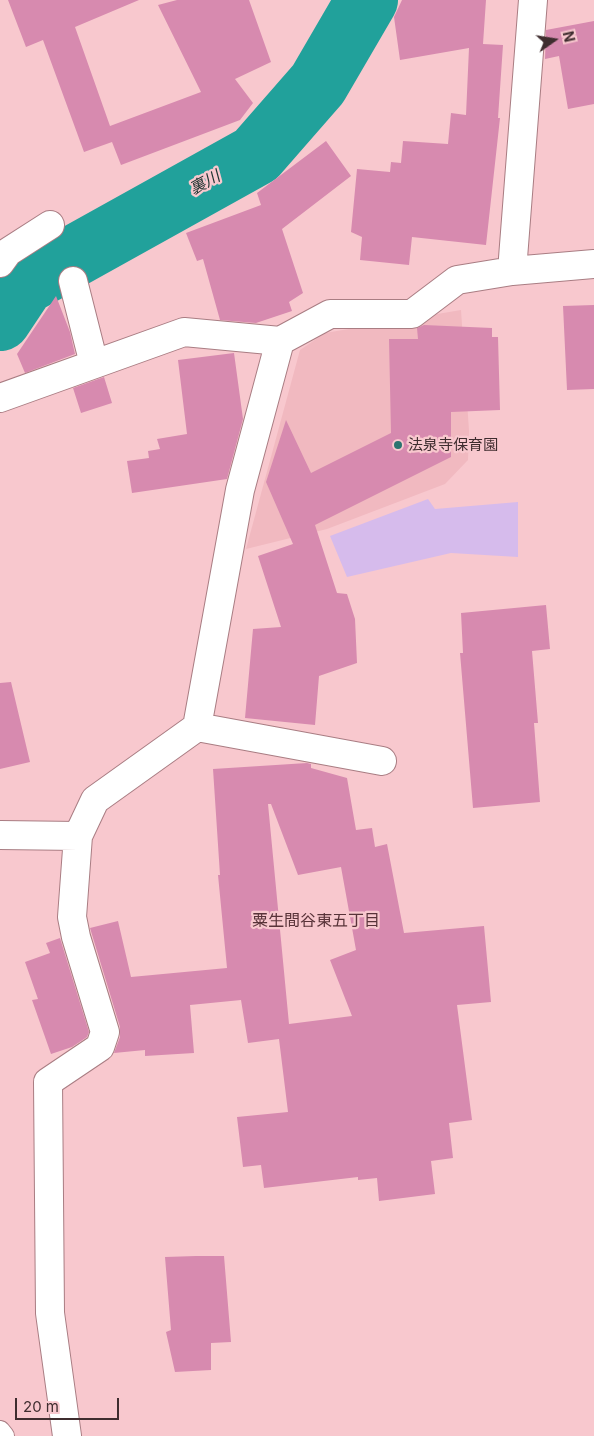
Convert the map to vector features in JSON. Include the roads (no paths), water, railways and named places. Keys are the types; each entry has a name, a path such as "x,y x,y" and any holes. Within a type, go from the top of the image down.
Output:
{"street":[{"path":"512,271 534,0"},
{"path":"0,262 8,252 50,225"},
{"path":"0,398 184,332 280,341 330,314 412,314 457,280 512,271 594,264"},
{"path":"73,281 94,364"},
{"path":"67,1436 50,1314 48,1082 100,1047 104,1032 76,937 72,916 78,836 95,800 197,727 240,490 280,341"},
{"path":"197,727 382,761"},
{"path":"0,835 78,836"}],"lane":[{"path":"0,1431 4,1436"}],"waterway":[{"name":"裏川","path":"0,320 24,284 256,155 318,84 367,0"}],"place":[{"name":"法泉寺保育園","path":"398,445"}],"district":[{"name":"粟生間谷東五丁目","path":"316,921"}]}
